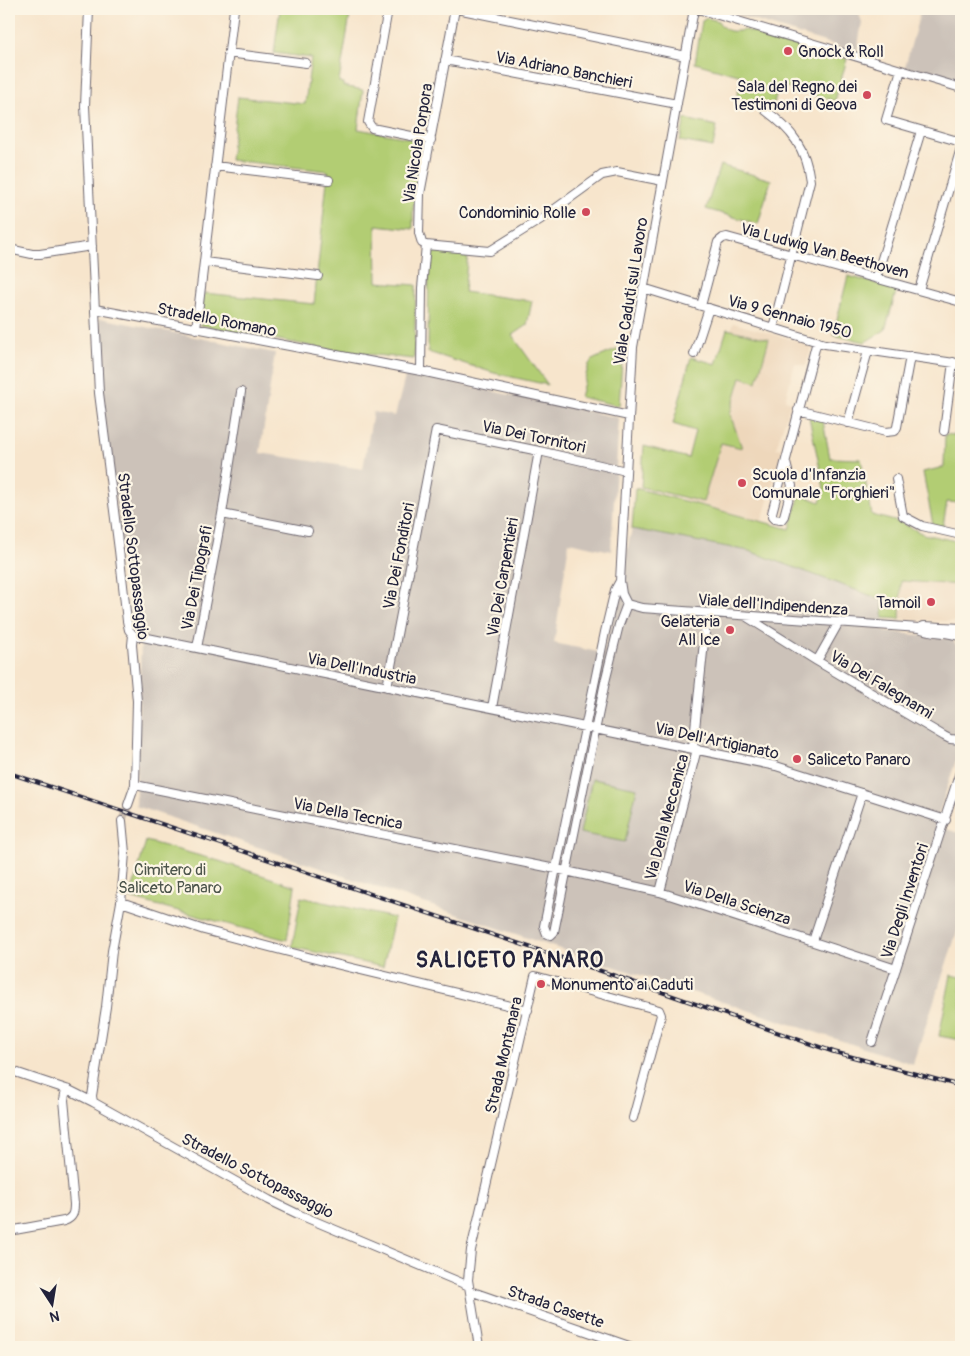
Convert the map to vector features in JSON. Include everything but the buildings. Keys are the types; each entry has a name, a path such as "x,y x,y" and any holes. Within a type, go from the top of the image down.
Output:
{"street":[{"path":"89,9 85,106 95,309"},
{"path":"196,329 234,9"},
{"path":"388,9 368,122 372,128 431,140"},
{"path":"456,9 686,56"},
{"name":"Via Nicola Porpora","path":"421,371 422,288 426,245 422,243 419,233 420,194 456,9"},
{"path":"696,9 961,88"},
{"name":"Viale Caduti sul Lavoro","path":"620,581 615,590 605,632 544,926 547,934 551,935 554,932 595,729 619,625 627,604 622,594 620,581 633,347 696,9"},
{"path":"228,53 306,63"},
{"name":"Via Adriano Banchieri","path":"445,60 677,104"},
{"path":"901,70 886,120 961,142"},
{"path":"765,110 788,129 797,141 804,154 810,181 773,328"},
{"path":"876,278 921,131"},
{"path":"919,290 961,148"},
{"path":"215,166 329,180"},
{"path":"426,245 490,251 541,219 602,175 617,172 663,180"},
{"name":"Via Ludwig Van Beethoven","path":"705,307 718,242 720,239 727,238 961,302"},
{"path":"9,249 40,254 92,246"},
{"path":"204,262 318,276"},
{"name":"Via 9 Gennaio 1950","path":"643,288 817,341 868,351 961,364"},
{"name":"Via 9 Gennaio 1950","path":"694,354 705,307"},
{"name":"Stradello Romano","path":"95,309 421,371 629,416"},
{"name":"Stradello Sottopassaggio","path":"95,309 99,393 127,621 129,630 133,635 132,645 137,701 135,784 128,805"},
{"path":"786,463 792,486 784,516 781,520 778,520 774,519 772,513 817,341"},
{"path":"848,423 868,351"},
{"path":"798,410 886,432 895,431 910,356"},
{"path":"944,431 952,362"},
{"name":"Via Dei Tipografi","path":"197,648 222,514 241,392"},
{"name":"Via Dei Tornitori","path":"436,430 626,471"},
{"name":"Via Dei Fonditori","path":"387,687 436,430"},
{"name":"Via Dei Carpentieri","path":"492,708 539,451"},
{"path":"896,479 904,516 922,526 961,536"},
{"name":"Via Dei Tipografi","path":"222,514 308,531"},
{"name":"Viale dell'Indipendenza","path":"627,604 642,608 919,628 961,637"},
{"name":"Via Della Meccanica","path":"660,892 695,748 707,613"},
{"name":"Via Dei Falegnami","path":"746,616 817,661 944,736 950,739 961,740"},
{"name":"Via Dei Falegnami","path":"817,661 839,622"},
{"name":"Viale dell'Indipendenza","path":"919,628 924,626 961,628"},
{"name":"Via Dell'Industria","path":"133,635 586,726"},
{"path":"586,726 595,729"},
{"name":"Via Dell'Artigianato","path":"595,729 776,766 946,820"},
{"name":"Via Degli Inventori","path":"872,1042 946,820 961,769"},
{"name":"Via Della Tecnica","path":"135,784 556,868"},
{"path":"813,941 862,793"},
{"path":"93,1102 92,1096 106,1007 110,959 121,902 126,853 122,821"},
{"path":"556,868 566,870"},
{"name":"Via Della Scienza","path":"566,870 660,892 896,969"},
{"path":"121,902 204,930 327,962 528,1010"},
{"name":"Strada Montanara","path":"479,1347 469,1288 468,1274 471,1250 535,976 659,1010 661,1015 633,1118"},
{"name":"Stradello Sottopassaggio","path":"9,1070 69,1090 269,1200 469,1288"},
{"path":"9,1231 70,1219 73,1216 74,1204 64,1097 69,1090"},
{"name":"Strada Casette","path":"469,1288 632,1347"}],"shaded area":[{"path":"718,9 857,9 862,22 857,52"},
{"path":"921,9 961,9 961,85 905,67"},
{"path":"100,318 275,353 260,453 363,469 373,412 395,416 406,373 619,418 611,551 569,542 554,643 603,653 632,529 749,551 884,600 883,631 952,639 961,651 961,701 957,757 935,825 961,834 961,920 913,1064 554,947 136,806 141,643 132,622 103,413"},
{"path":"733,323 812,345 806,366 795,363 785,400 791,402 776,448 783,449 762,521 684,500"},
{"name":"Tamoil","path":"901,581 961,585 961,622 900,619"}],"green space":[{"path":"280,9 351,9 339,82 343,83 343,86 363,90 358,129 425,141 413,208 413,229 376,225 377,282 416,285 414,359 337,351 200,325 204,293 314,304 328,171 230,160 238,97 305,104 311,58 274,53"},
{"path":"707,18 718,21 724,28 730,31 746,30 847,59 835,101 779,85 772,110 736,99 742,76 695,63 702,21"},
{"path":"685,119 717,126 713,147 680,141"},
{"path":"720,165 771,180 758,224 706,209"},
{"path":"429,249 468,253 464,292 532,301 527,325 512,335 548,385 494,373 428,352"},
{"path":"848,276 897,289 885,330 865,342 833,335"},
{"path":"727,329 769,339 757,382 741,377 730,414 742,448 721,443 703,502 641,487 644,446 688,458 695,431 673,424 691,357 716,364"},
{"path":"623,347 619,406 580,397 589,364 594,359"},
{"path":"809,417 823,421 830,458 861,459 872,515 902,523 923,534 961,542 961,585 901,581 900,619 883,618 883,600 749,551 632,529 635,488 790,529 800,494 820,502 824,488"},
{"path":"945,434 961,436 961,503 947,502 943,526 933,525 923,472 944,467"},
{"path":"592,779 637,788 625,842 580,833"},
{"name":"Cimitero di Saliceto Panaro","path":"146,841 219,861 295,886 287,940 130,898"},
{"path":"301,897 394,918 383,967 292,947"},
{"path":"951,975 961,977 961,1040 939,1036"}],"tunnel":[{"path":"122,821 128,805"}],"railway":[{"path":"9,773 604,972 834,1052 961,1086"}],"place":[{"name":"Gnock & Roll","path":"788,51"},
{"name":"Sala del Regno dei Testimoni di Geova","path":"867,95"},
{"name":"Condominio Rolle","path":"586,212"},
{"name":"Scuola d'Infanzia Comunale \"Forghieri\"","path":"742,483"},
{"name":"Tamoil","path":"931,602"},
{"name":"Gelateria All Ice","path":"730,630"},
{"name":"Saliceto Panaro","path":"797,759"},
{"name":"Monumento ai Caduti","path":"541,984"}],"district":[{"name":"SALICETO PANARO","path":"510,960"}]}
